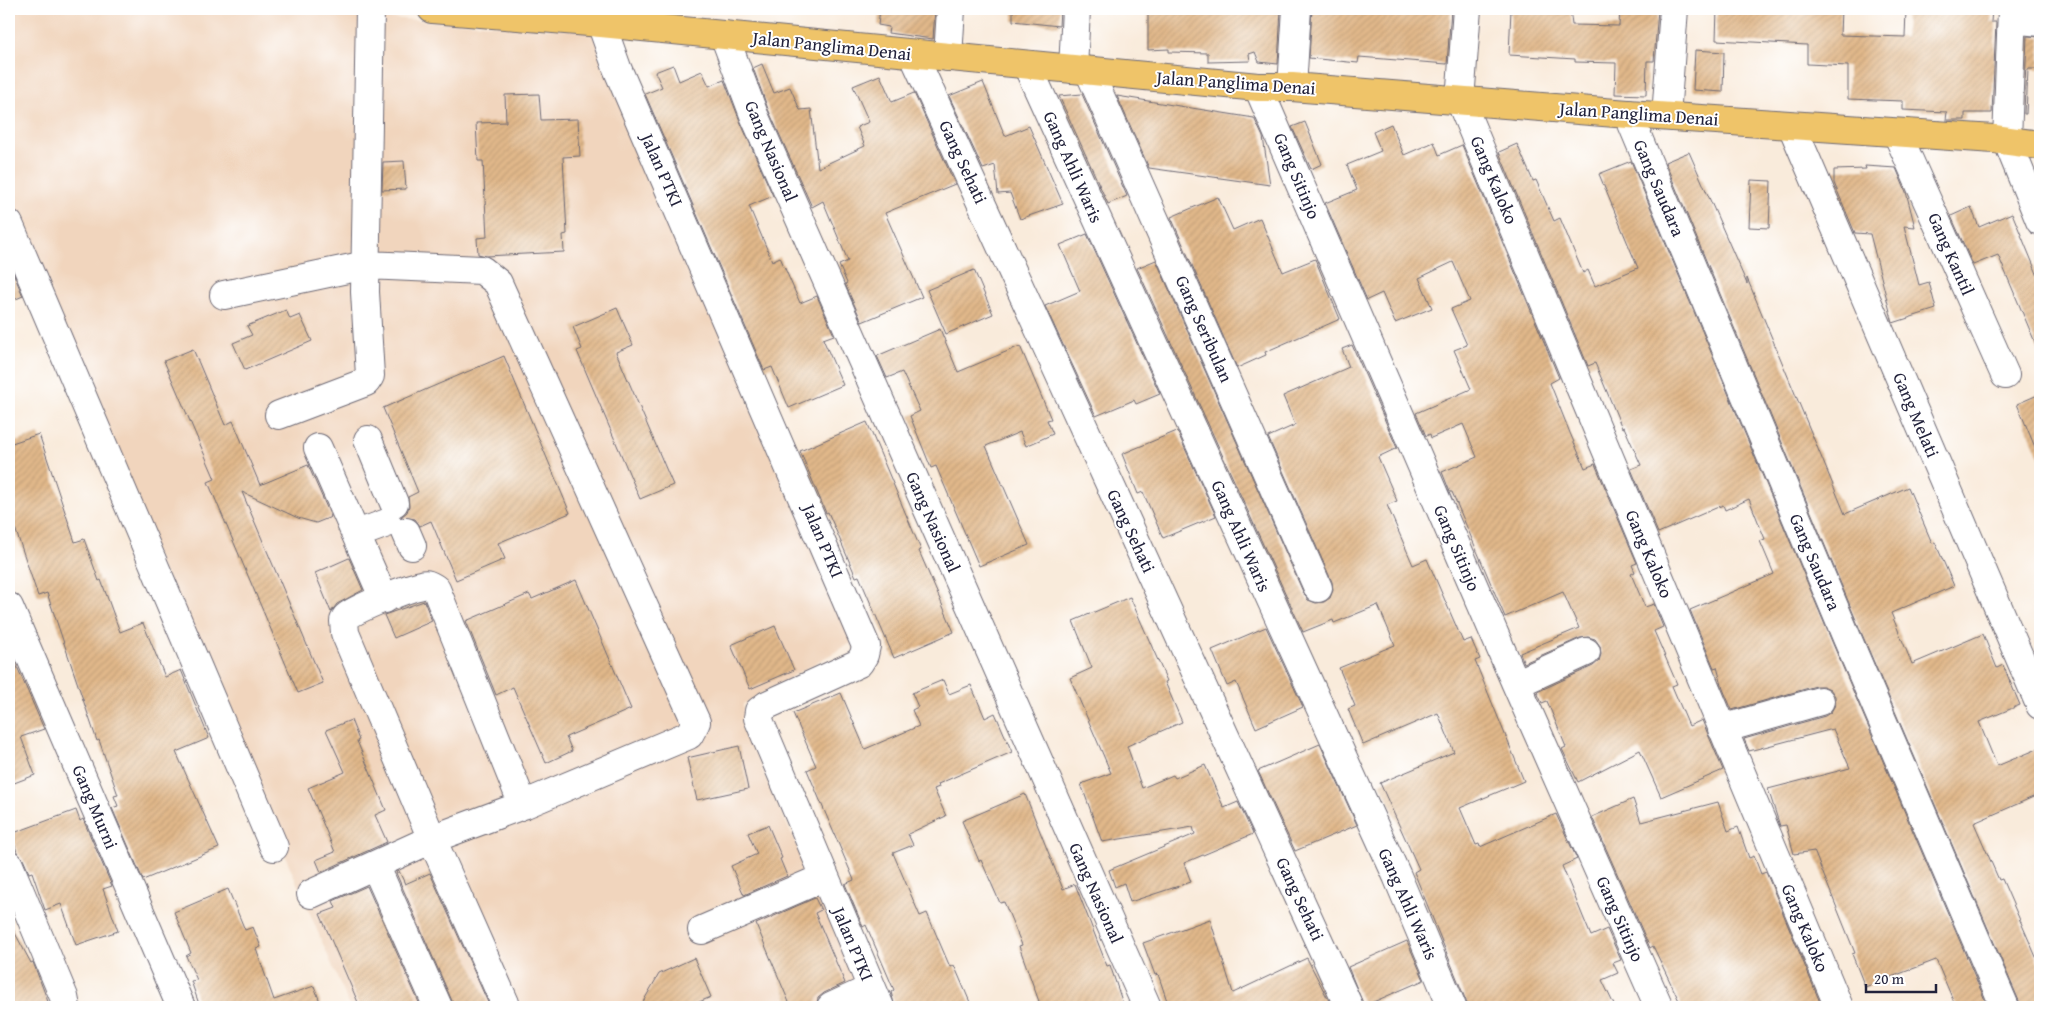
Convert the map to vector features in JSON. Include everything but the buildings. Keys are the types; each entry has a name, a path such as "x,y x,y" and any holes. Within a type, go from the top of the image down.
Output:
{"main road":[{"name":"Jalan Panglima Denai","path":"432,9 495,12 1258,87 1292,87 2040,144"}],"street":[{"path":"279,415 366,382 370,376 365,292 370,9"},
{"path":"948,57 952,9"},
{"path":"1076,9 1081,70"},
{"path":"1292,87 1298,9"},
{"path":"1460,100 1467,9"},
{"path":"1666,116 1674,9"},
{"path":"2040,22 2012,14 2007,140 2040,221"},
{"name":"Jalan PTKI","path":"601,23 617,68 866,646 864,655 859,663 767,705 759,711 758,718 876,998"},
{"name":"Gang Nasional","path":"724,35 754,115 1147,1007"},
{"name":"Gang Sehati","path":"913,54 1349,1007"},
{"name":"Gang Ahli Waris","path":"1027,65 1397,876 1452,1007"},
{"name":"Gang Seribulan","path":"1081,70 1318,588"},
{"name":"Gang Sitinjo","path":"1258,87 1516,684 1659,1007"},
{"name":"Gang Kaloko","path":"1460,100 1839,1007"},
{"name":"Gang Saudara","path":"1628,114 1847,638 2005,1007"},
{"name":"Gang Melati","path":"1792,126 2040,705"},
{"name":"Gang Kantil","path":"1897,133 2005,375"},
{"path":"9,224 274,846"},
{"path":"224,295 366,265 482,270 498,283 696,722 690,735 523,804 432,839 311,894"},
{"path":"357,534 400,526 368,440"},
{"path":"318,448 384,599"},
{"path":"505,1003 432,839 344,627 344,621 350,614 423,584 430,584 436,589 523,804"},
{"name":"Gang Murni","path":"9,607 181,1007"},
{"path":"1516,684 1586,652"},
{"path":"1722,729 1820,701"},
{"path":"10,865 64,997 66,1007"},
{"path":"375,865 438,1007"},
{"path":"702,930 825,877"},
{"path":"831,1007 876,998"}],"shaded area":[{"path":"9,9 246,9 593,31 858,639 743,704 743,726 831,923 865,1007 350,1007 9,211"}]}
